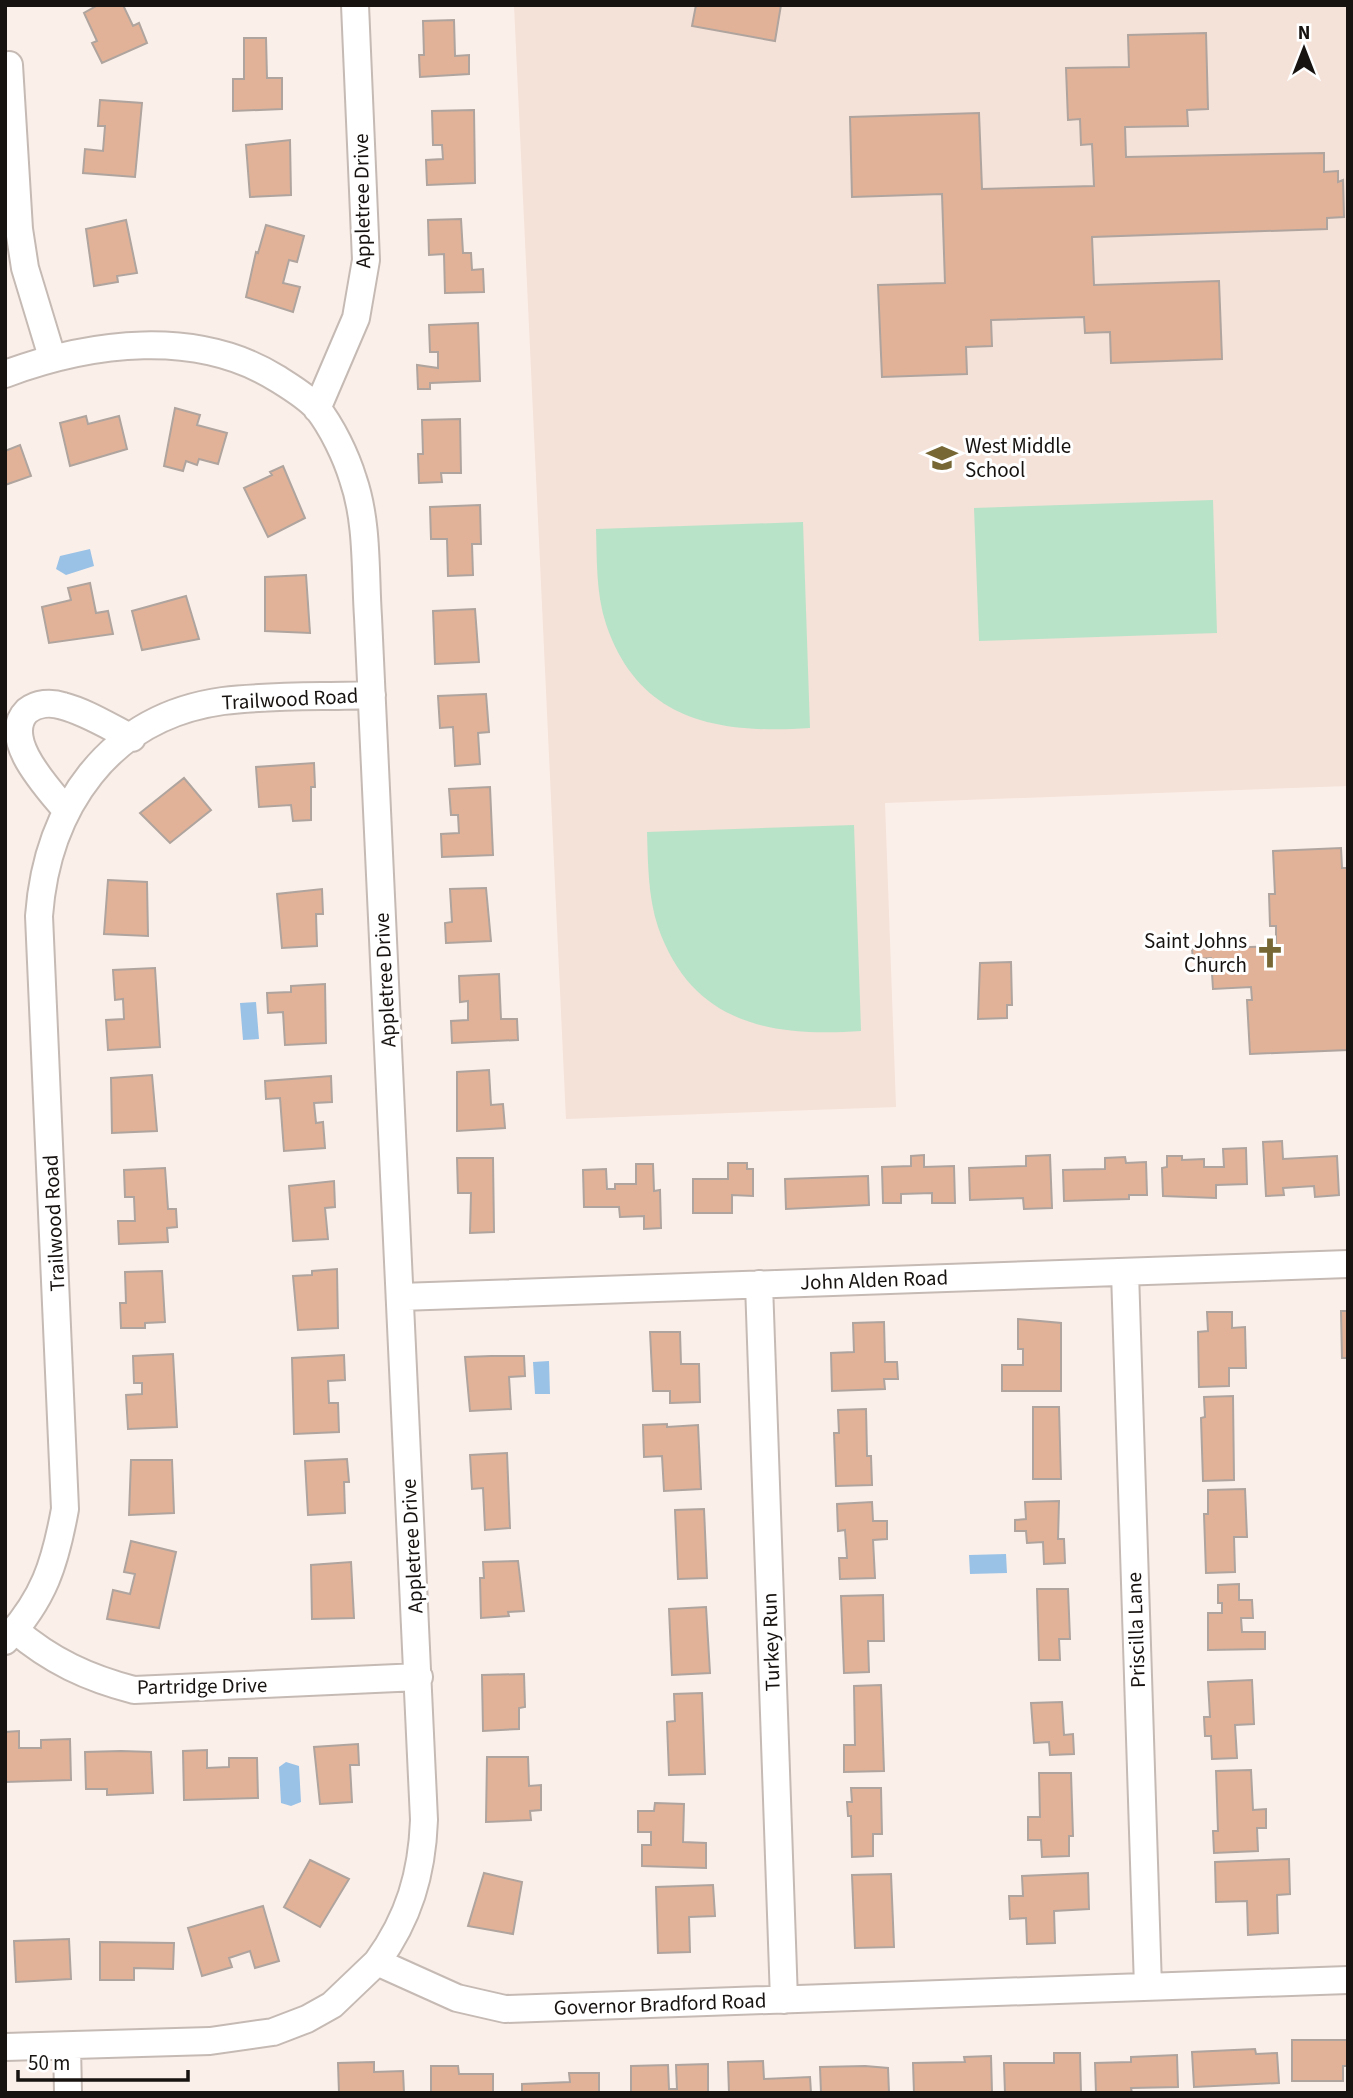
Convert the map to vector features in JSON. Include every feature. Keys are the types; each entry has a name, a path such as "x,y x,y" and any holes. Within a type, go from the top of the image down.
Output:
{"street":[{"name":"Appletree Drive","path":"355,5 366,260 356,318 317,409 344,454 359,501 372,695 424,1820 422,1856 406,1914 377,1962"},
{"path":"9,65 19,229 25,268 52,357"},
{"path":"5,374 52,357 121,346 158,345 209,351 241,360 296,390 317,409"},
{"name":"Trailwood Road","path":"10,1635 37,1601 51,1573 65,1509 39,916 47,859 65,809 94,770 132,738 183,712 222,701 372,695"},
{"path":"65,809 19,753 15,740 16,724 28,710 47,703 64,706 132,738"},
{"name":"John Alden Road","path":"400,1297 1348,1264"},
{"name":"Priscilla Lane","path":"1125,1272 1148,1987"},
{"name":"Turkey Run","path":"759,1284 784,2000"},
{"name":"Partridge Drive","path":"10,1635 98,1681 134,1690 419,1677"},
{"path":"5,2047 210,2041 274,2032 307,2020 332,2005 377,1962"},
{"name":"Governor Bradford Road","path":"377,1962 457,1998 505,2008 1348,1980"},
{"path":"67,2046 68,2093"}],"shaded area":[{"name":"West Middle School","path":"514,5 1348,5 1348,786 885,803 896,1107 566,1119"}],"green space":[{"path":"1213,500 1217,633 979,641 974,508"},
{"path":"803,522 810,728 744,728 714,724 686,715 661,702 639,682 621,657 606,624 600,601 596,529"},
{"path":"854,825 861,1031 796,1031 766,1026 738,1018 713,1004 691,985 673,960 658,927 650,892 647,832"}],"water":[{"path":"90,549 94,566 66,575 56,569 60,556"},
{"path":"256,1002 259,1039 243,1040 240,1003"},
{"path":"549,1361 550,1394 535,1394 533,1362"},
{"path":"1006,1554 1007,1573 970,1574 969,1555"},
{"path":"286,1762 299,1766 301,1802 291,1806 281,1803 279,1767"}],"building":[{"path":"98,5 123,5 133,26 139,23 147,43 102,63 92,43 97,41 84,13"},
{"path":"696,5 781,5 775,41 692,26"},
{"path":"454,20 455,56 469,55 469,74 420,77 419,55 424,55 423,21"},
{"path":"1206,33 1208,109 1187,110 1188,126 1125,127 1126,157 1324,153 1324,172 1338,171 1338,182 1343,180 1344,217 1327,218 1327,229 1092,237 1094,285 1219,281 1222,359 1111,363 1110,332 1085,333 1084,317 991,320 992,346 966,347 967,374 882,377 878,285 945,283 942,194 852,197 850,117 979,113 982,189 1094,186 1092,144 1081,145 1080,119 1068,120 1066,68 1129,67 1128,35"},
{"path":"244,38 266,38 267,78 282,78 282,109 233,111 233,79 244,79"},
{"path":"100,100 142,103 135,177 83,173 85,149 103,151 105,126 98,126"},
{"path":"474,110 475,183 427,185 426,160 443,159 442,145 433,145 432,111"},
{"path":"290,140 291,195 250,197 246,145"},
{"path":"461,219 463,253 471,253 472,270 483,269 484,292 445,293 444,254 429,255 428,220"},
{"path":"126,220 137,273 117,276 118,282 94,286 86,229"},
{"path":"266,225 304,236 297,262 289,260 283,283 300,287 293,312 246,297 256,252 258,253"},
{"path":"478,323 480,381 430,383 430,389 418,389 417,365 438,368 438,352 430,352 429,325"},
{"path":"175,408 200,415 197,425 227,433 218,464 199,459 197,465 186,461 183,471 164,466"},
{"path":"86,416 88,424 119,416 127,449 70,466 60,423"},
{"path":"460,419 461,473 441,473 442,482 419,483 418,454 423,454 422,420"},
{"path":"20,445 31,476 5,485 5,451"},
{"path":"283,466 305,518 268,537 244,488 272,475 270,472"},
{"path":"480,505 481,544 472,544 473,575 448,576 447,539 431,539 430,507"},
{"path":"306,575 310,633 265,631 265,577"},
{"path":"90,583 96,613 108,611 113,634 49,643 42,607 71,600 68,588"},
{"path":"186,596 199,639 142,650 132,611"},
{"path":"475,609 479,662 435,664 433,611"},
{"path":"486,694 489,732 478,733 480,764 455,766 453,727 440,728 438,696"},
{"path":"314,763 315,787 311,787 311,820 293,821 291,805 259,807 256,767"},
{"path":"184,778 211,810 170,843 140,813"},
{"path":"490,787 493,855 442,857 441,834 459,833 458,815 451,815 449,789"},
{"name":"Saint Johns Church","path":"1341,848 1342,868 1347,868 1348,892 1348,1050 1250,1054 1247,1000 1252,1000 1251,987 1213,989 1211,958 1193,959 1192,949 1276,946 1276,926 1270,926 1269,894 1275,894 1273,851"},
{"path":"108,880 147,882 148,936 104,934"},
{"path":"486,888 491,941 446,943 445,923 452,922 450,889"},
{"path":"322,889 323,914 316,914 317,946 282,948 277,894"},
{"path":"1011,962 1012,1005 1007,1005 1007,1018 978,1019 980,963"},
{"path":"155,968 160,1047 108,1050 106,1020 124,1019 123,999 115,1000 113,970"},
{"path":"499,974 501,1019 517,1019 518,1040 452,1043 451,1021 468,1020 468,1001 460,1002 459,976"},
{"path":"325,984 326,1043 285,1045 283,1012 268,1013 267,993 291,992 291,986"},
{"path":"489,1070 491,1105 503,1104 505,1128 457,1131 457,1072"},
{"path":"152,1075 157,1131 112,1133 111,1078"},
{"path":"331,1076 332,1102 314,1103 316,1123 323,1122 325,1148 284,1151 280,1098 266,1099 265,1081"},
{"path":"1282,1141 1283,1159 1337,1156 1339,1195 1315,1197 1314,1186 1283,1188 1284,1195 1266,1196 1263,1142"},
{"path":"1246,1148 1247,1184 1216,1185 1216,1198 1163,1196 1162,1168 1167,1167 1167,1156 1182,1156 1182,1160 1204,1159 1204,1167 1224,1167 1223,1149"},
{"path":"924,1155 924,1167 954,1166 955,1203 932,1203 932,1193 901,1194 901,1203 883,1203 882,1167 911,1166 911,1156"},
{"path":"1050,1155 1052,1208 1024,1209 1023,1198 970,1200 969,1168 1026,1166 1026,1156"},
{"path":"1125,1157 1126,1163 1146,1162 1147,1195 1129,1195 1129,1199 1064,1201 1063,1170 1105,1169 1105,1158"},
{"path":"457,1158 493,1158 494,1232 470,1233 471,1193 458,1193"},
{"path":"728,1163 747,1163 747,1169 753,1169 753,1196 732,1195 732,1213 693,1213 693,1179 728,1179"},
{"path":"636,1164 653,1164 654,1191 660,1190 661,1228 644,1229 644,1216 620,1217 619,1207 584,1207 583,1170 606,1169 607,1189 615,1189 615,1184 636,1184"},
{"path":"165,1168 168,1209 176,1209 177,1227 167,1228 168,1242 119,1244 118,1221 135,1221 134,1197 125,1197 124,1170"},
{"path":"868,1176 869,1205 786,1209 785,1179"},
{"path":"334,1181 335,1207 325,1208 328,1239 293,1241 289,1186"},
{"path":"337,1269 338,1328 298,1330 293,1276"},
{"path":"162,1271 165,1322 145,1323 145,1328 121,1328 120,1303 126,1303 125,1272"},
{"path":"1341,1311 1348,1311 1348,1358 1342,1358"},
{"path":"1207,1312 1232,1312 1232,1328 1245,1327 1246,1368 1229,1368 1229,1386 1199,1387 1198,1332 1208,1331"},
{"path":"1018,1319 1061,1323 1061,1391 1002,1391 1002,1365 1023,1365 1023,1349 1018,1349"},
{"path":"884,1322 885,1362 897,1362 898,1379 884,1379 885,1389 832,1391 831,1353 854,1352 853,1323"},
{"path":"650,1332 680,1332 681,1364 699,1364 700,1402 670,1403 670,1391 653,1391"},
{"path":"173,1354 177,1427 128,1429 126,1395 142,1394 142,1383 134,1383 133,1356"},
{"path":"344,1355 345,1380 328,1381 329,1403 338,1403 339,1432 294,1434 292,1358"},
{"path":"524,1356 525,1376 509,1377 511,1409 470,1411 465,1357"},
{"path":"1233,1396 1234,1480 1203,1481 1201,1418 1205,1417 1204,1397"},
{"path":"1033,1407 1059,1407 1061,1479 1033,1479"},
{"path":"866,1409 867,1456 871,1456 872,1485 836,1486 834,1433 839,1433 838,1410"},
{"path":"667,1424 667,1427 698,1425 701,1489 664,1491 662,1456 644,1457 643,1425"},
{"path":"507,1453 510,1528 485,1530 483,1488 472,1489 470,1455"},
{"path":"347,1459 349,1482 344,1482 345,1513 308,1515 305,1461"},
{"path":"131,1460 172,1460 174,1513 129,1515"},
{"path":"1245,1489 1247,1537 1234,1537 1235,1572 1206,1573 1204,1514 1208,1514 1208,1490"},
{"path":"1059,1501 1058,1539 1064,1539 1065,1563 1044,1564 1043,1542 1027,1543 1026,1531 1015,1531 1015,1520 1026,1519 1025,1502"},
{"path":"872,1502 873,1521 887,1521 887,1539 873,1540 875,1578 840,1579 839,1558 847,1558 845,1530 838,1531 837,1504"},
{"path":"704,1509 707,1578 678,1579 675,1510"},
{"path":"131,1541 176,1552 159,1628 107,1619 113,1590 130,1594 135,1574 124,1572"},
{"path":"518,1561 524,1611 508,1612 509,1616 481,1618 480,1578 484,1578 483,1562"},
{"path":"351,1562 354,1618 312,1619 311,1565"},
{"path":"1239,1584 1239,1600 1252,1600 1253,1618 1241,1618 1242,1632 1265,1632 1265,1649 1208,1650 1208,1613 1222,1613 1222,1603 1218,1603 1218,1585"},
{"path":"1037,1589 1068,1589 1070,1639 1059,1639 1060,1660 1039,1660"},
{"path":"883,1595 884,1641 868,1641 869,1672 844,1673 841,1596"},
{"path":"706,1607 710,1673 672,1675 669,1609"},
{"path":"524,1674 525,1707 519,1708 519,1729 483,1731 482,1675"},
{"path":"1252,1680 1254,1724 1235,1725 1237,1758 1212,1759 1211,1736 1205,1736 1204,1717 1210,1717 1208,1682"},
{"path":"881,1685 884,1771 844,1772 844,1745 855,1745 854,1686"},
{"path":"702,1693 705,1774 669,1775 667,1722 675,1721 674,1694"},
{"path":"1062,1702 1064,1735 1073,1734 1074,1754 1050,1755 1049,1742 1034,1743 1031,1703"},
{"path":"19,1731 19,1748 41,1748 41,1740 70,1739 71,1780 5,1782 5,1732"},
{"path":"358,1744 359,1765 350,1765 352,1802 320,1804 314,1747"},
{"path":"207,1750 207,1768 229,1767 229,1758 257,1758 258,1798 184,1800 183,1751"},
{"path":"85,1752 151,1752 153,1793 107,1795 107,1789 86,1789"},
{"path":"487,1757 528,1757 529,1786 541,1785 541,1810 530,1811 531,1820 486,1822"},
{"path":"1251,1770 1253,1810 1266,1809 1266,1828 1257,1828 1258,1851 1214,1853 1213,1831 1218,1831 1216,1771"},
{"path":"1039,1773 1071,1773 1073,1836 1069,1836 1069,1856 1042,1857 1041,1840 1028,1840 1028,1817 1040,1817"},
{"path":"851,1788 881,1788 882,1834 873,1834 873,1856 852,1857 851,1816 848,1816 847,1802 852,1802"},
{"path":"655,1803 684,1804 683,1842 706,1843 706,1868 642,1866 642,1845 651,1845 651,1832 638,1832 638,1811 654,1811"},
{"path":"1289,1859 1290,1894 1277,1895 1278,1933 1248,1935 1247,1901 1216,1902 1215,1862"},
{"path":"310,1860 349,1879 320,1927 284,1907"},
{"path":"484,1873 522,1882 513,1934 468,1926"},
{"path":"1088,1873 1089,1909 1054,1911 1055,1943 1027,1944 1026,1918 1010,1919 1009,1896 1023,1896 1022,1876"},
{"path":"891,1874 894,1947 855,1948 852,1875"},
{"path":"713,1885 715,1916 689,1917 690,1952 658,1953 656,1887"},
{"path":"263,1906 279,1961 255,1968 250,1951 229,1958 232,1967 202,1976 188,1928"},
{"path":"69,1939 71,1979 16,1982 14,1941"},
{"path":"100,1942 174,1943 173,1969 134,1968 134,1980 100,1980"},
{"path":"1292,2040 1348,2040 1348,2066 1343,2066 1343,2081 1292,2081"},
{"path":"1255,2049 1256,2054 1277,2053 1279,2083 1194,2087 1192,2052"},
{"path":"1054,2053 1080,2053 1081,2093 1005,2093 1004,2063 1054,2063"},
{"path":"1177,2055 1178,2087 1131,2088 1132,2093 1096,2093 1095,2063 1131,2062 1131,2057"},
{"path":"991,2056 992,2093 914,2093 913,2063 965,2062 964,2057"},
{"path":"763,2061 764,2079 810,2077 811,2093 729,2093 728,2062"},
{"path":"374,2062 374,2072 403,2071 404,2093 339,2093 338,2063"},
{"path":"708,2064 708,2093 631,2093 631,2066 668,2065 669,2089 677,2089 676,2065"},
{"path":"431,2066 458,2066 459,2074 493,2074 493,2093 431,2093"},
{"path":"820,2067 888,2068 889,2093 821,2093"},
{"path":"569,2073 599,2073 599,2093 522,2093 522,2084 570,2082"}],"place":[{"name":"West Middle School","path":"942,458"},
{"name":"Saint Johns Church","path":"1270,953"}]}
